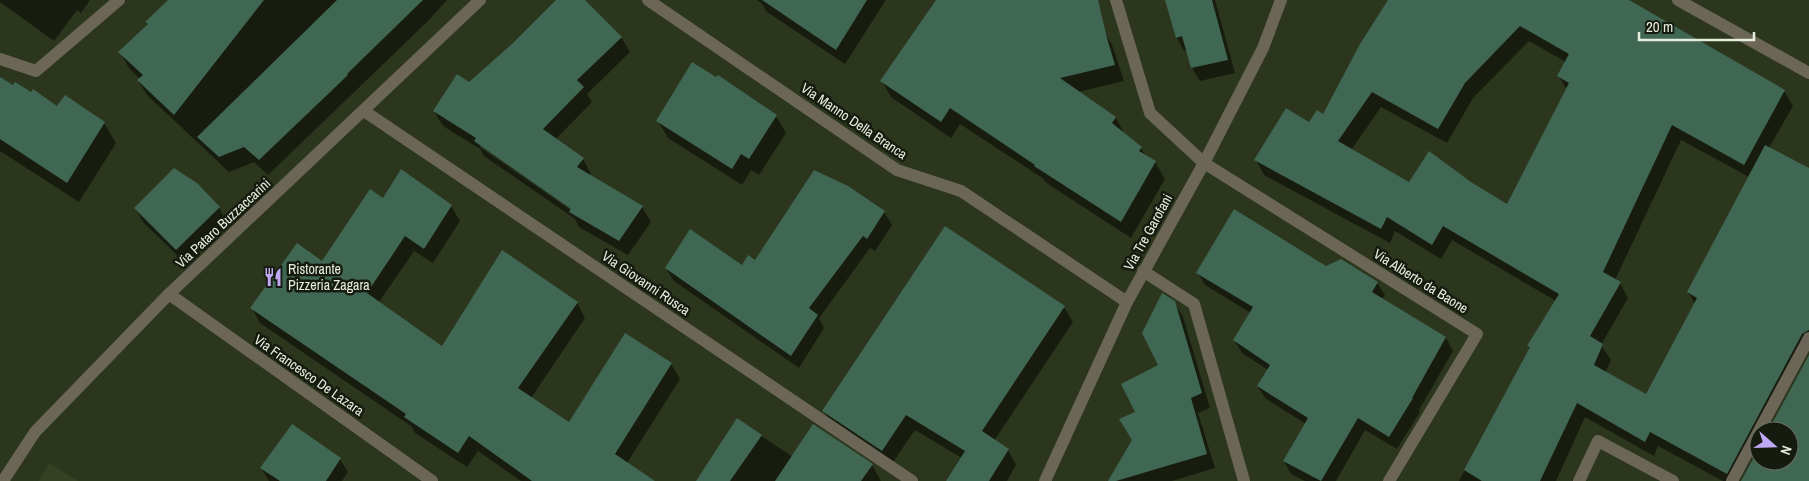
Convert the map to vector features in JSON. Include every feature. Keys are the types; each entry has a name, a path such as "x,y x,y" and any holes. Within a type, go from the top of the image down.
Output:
{"street":[{"path":"0,59 36,71 119,0"},
{"name":"Via Pataro Buzzaccarini","path":"3,481 35,432 169,294 480,0"},
{"name":"Via Manno Della Branca","path":"648,0 897,170 961,191 1127,302"},
{"path":"1116,0 1150,114 1204,163"},
{"name":"Via Tre Garofani","path":"1045,481 1127,302 1204,163 1263,48 1281,0"},
{"path":"1678,0 1809,73"},
{"name":"Via Giovanni Rusca","path":"364,111 912,481"},
{"name":"Via Alberto da Baone","path":"1204,163 1477,334 1389,481"},
{"path":"1143,271 1194,304 1244,481"},
{"name":"Via Francesco De Lazara","path":"169,294 432,481"},
{"path":"1732,481 1809,338"},
{"path":"1578,481 1598,441 1673,481"}],"shaded area":[{"path":"49,463 78,481 39,481"}],"building":[{"path":"168,0 264,0 174,115 137,80 143,75 118,52 148,24 145,22"},
{"path":"337,0 423,0 259,160 244,147 219,157 197,137"},
{"path":"556,0 585,0 622,37 577,80 584,87 543,129 584,158 577,167 643,206 619,241 569,212 571,209 474,141 476,138 433,111 457,74 469,82 513,43"},
{"path":"762,0 867,0 836,50"},
{"path":"936,0 1098,0 1115,65 1060,78 1116,117 1112,123 1142,147 1139,151 1156,161 1121,222 1034,166 950,108 941,122 880,81"},
{"path":"1165,0 1212,0 1228,60 1191,68 1182,36 1176,38"},
{"path":"1388,0 1629,0 1785,90 1744,165 1672,125 1603,272 1621,282 1590,336 1603,344 1594,365 1646,394 1697,298 1687,292 1765,145 1809,168 1809,330 1802,334 1755,421 1749,421 1749,433 1727,474 1650,432 1645,442 1577,403 1540,481 1482,481 1464,470 1530,347 1527,346 1559,294 1443,226 1432,245 1387,217 1381,229 1254,160 1286,108 1309,122 1317,110 1323,114 1360,44","holes":["1520,26 1569,54 1557,76 1569,83 1507,204 1471,182 1429,151 1409,182 1338,141 1372,92 1438,129 1465,83"]},
{"path":"692,62 716,77 718,75 777,115 749,159 741,154 732,169 656,121"},
{"path":"0,77 13,85 15,82 31,92 33,89 57,106 65,95 105,122 67,183 0,139"},
{"path":"174,168 197,183 220,207 176,250 134,208"},
{"path":"401,169 452,205 424,249 405,236 367,293 442,346 502,250 578,302 518,388 569,422 625,333 672,363 615,454 655,481 532,481 469,436 458,453 404,417 406,414 250,308 297,243 322,261 370,189 383,198"},
{"path":"814,170 848,186 885,211 867,239 863,236 809,308 818,315 791,356 665,268 690,229 742,265 748,255 755,260"},
{"path":"1234,209 1326,266 1341,259 1378,282 1372,292 1446,337 1413,398 1389,437 1358,418 1321,481 1283,461 1308,418 1257,386 1270,365 1233,340 1253,307 1196,273"},
{"path":"945,226 1065,306 982,431 1009,449 989,481 946,481 965,451 906,415 882,451 822,411"},
{"path":"1162,293 1175,301 1202,393 1191,398 1207,454 1116,481 1108,481 1132,440 1119,419 1135,412 1121,384 1158,365 1142,333"},
{"path":"1809,355 1809,481 1741,481 1749,466 1749,471 1799,471 1799,421 1773,421"},
{"path":"737,418 762,435 730,481 696,481"},
{"path":"292,424 341,458 326,481 280,481 260,468"},
{"path":"813,424 873,464 861,481 775,481"}],"place":[{"name":"Ristorante Pizzeria Zagara","path":"273,277"}]}
